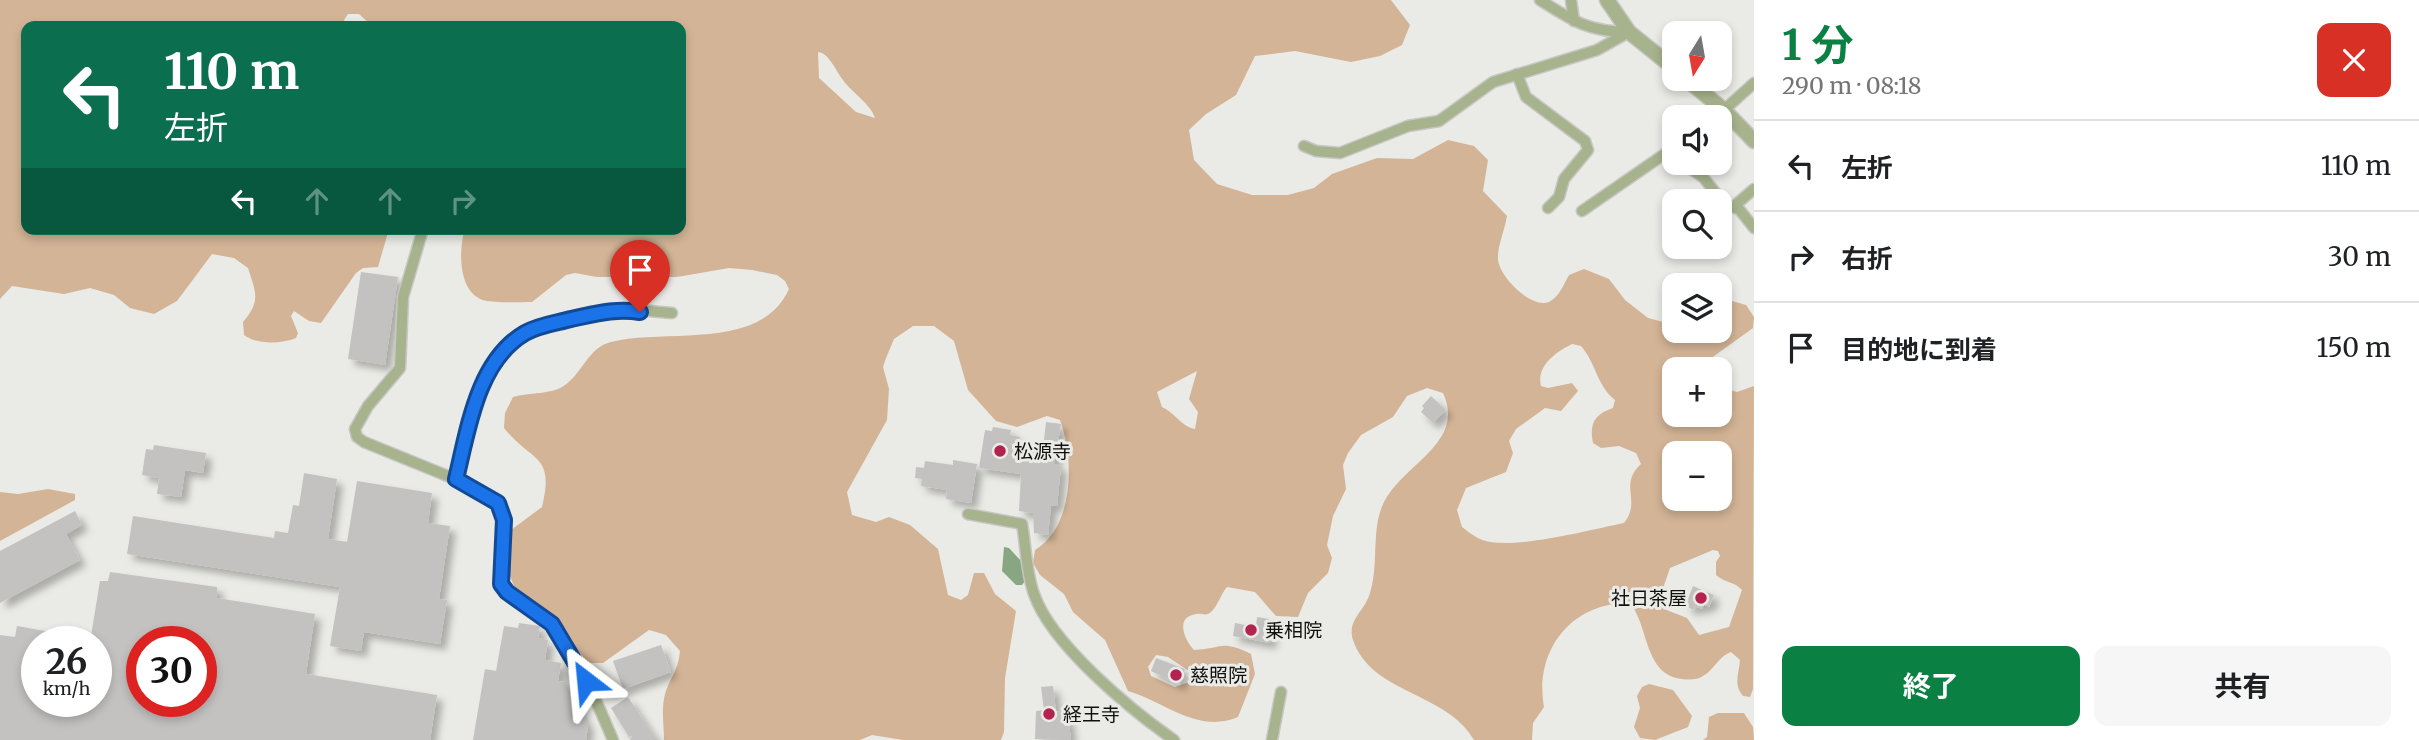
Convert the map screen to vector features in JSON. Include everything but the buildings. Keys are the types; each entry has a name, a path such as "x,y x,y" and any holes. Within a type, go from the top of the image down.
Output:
{"street":[{"path":"1540,0 1574,21 1597,31 1629,32"},
{"path":"1571,0 1574,21"},
{"path":"1607,0 1629,32 1662,59"},
{"path":"1304,146 1316,151 1340,153 1408,126 1439,121 1493,82 1597,50 1629,32"},
{"path":"1517,74 1526,97 1585,141 1588,150 1564,179 1559,197 1548,208"},
{"path":"1730,105 1754,83"},
{"path":"1701,91 1718,105"},
{"path":"1732,118 1754,141"},
{"path":"1582,211 1662,156"},
{"path":"1700,175 1726,205 1733,206 1754,228"},
{"path":"1733,206 1754,189"},
{"path":"421,235 403,298 400,368 368,406 355,429 358,437 364,442 456,479 492,499 501,509 504,520 501,584 507,592 544,617 559,633 591,691 613,740"},
{"path":"456,479 479,397 492,365 510,344 538,328 607,310 673,313"},
{"path":"968,514 1022,524 1033,593 1051,626 1139,716 1174,740"},
{"path":"1272,740 1281,692"}],"shaded area":[{"path":"0,0 1391,0 1410,25 1402,45 1380,56 1351,62 1295,51 1255,56 1236,95 1206,114 1189,130 1194,160 1217,184 1252,195 1288,195 1314,188 1332,174 1377,158 1413,159 1448,140 1474,146 1488,160 1483,191 1507,216 1499,249 1500,267 1510,283 1525,296 1542,303 1549,302 1558,294 1569,275 1584,269 1609,279 1625,300 1648,318 1662,322 1662,343 1732,343 1732,301 1746,305 1754,317 1753,328 1713,357 1662,357 1662,427 1732,427 1732,391 1737,392 1754,386 1753,689 1750,697 1743,696 1740,692 1737,679 1740,660 1731,652 1698,678 1670,676 1654,659 1630,603 1609,605 1590,611 1574,621 1561,634 1551,649 1545,667 1542,686 1544,707 1533,723 1532,740 1474,740 1462,724 1446,712 1376,672 1362,658 1353,640 1352,627 1369,596 1374,573 1377,524 1384,502 1393,488 1430,452 1446,426 1448,410 1443,393 1427,388 1407,396 1393,417 1361,435 1348,453 1343,465 1346,489 1333,516 1327,545 1332,558 1328,573 1308,593 1298,617 1276,616 1255,592 1227,587 1210,613 1196,614 1185,620 1183,630 1194,650 1227,646 1251,654 1255,674 1238,717 1209,722 1195,719 1128,691 1105,640 1073,612 1064,594 1040,575 1033,563 1035,550 1048,539 1058,525 1068,490 1068,453 1060,420 1047,416 1017,427 996,421 968,390 954,341 934,326 913,326 894,339 886,358 883,367 889,389 887,420 847,492 852,515 876,522 889,517 910,525 938,549 948,595 961,600 968,595 974,573 984,573 995,594 1016,611 1005,678 1004,732 1001,740 903,740 872,735 860,740 664,740 664,700 678,664 680,651 666,635 649,630 603,663 588,663 550,614 514,586 508,571 507,533 542,507 545,477 538,460 504,428 505,413 513,397 554,390 565,385 603,345 633,338 735,330 757,322 776,309 789,289 785,281 777,275 729,268 677,277 597,277 575,273 566,275 532,302 487,301 470,291 465,282 461,249 464,235 686,235 686,21 367,21 359,14 348,14 344,21 21,21 21,235 387,235 378,267 363,268 356,273 321,323 309,321 294,311 291,316 298,333 296,338 283,341 262,342 244,335 243,322 255,302 255,296 248,268 234,258 212,254 177,301 154,314 130,308 114,295 90,288 64,294 12,286 0,299","holes":["818,52 822,53 869,108 875,118 856,112 819,78","1572,344 1581,346 1604,388 1615,400 1613,408 1595,420 1593,443 1601,448 1619,446 1636,453 1641,464 1631,479 1629,515 1624,523 1522,542 1491,542 1472,535 1462,527 1457,510 1466,488 1506,472 1513,453 1509,441 1516,429 1545,408 1561,411 1578,391 1572,383 1548,388 1541,386 1540,379 1544,366 1560,351","1197,371 1189,399 1198,412 1195,429 1186,426 1162,407 1157,392","1713,550 1718,551 1720,556 1716,562 1716,575 1742,590 1729,627 1699,635 1687,618 1664,609 1661,594 1670,568","1156,655 1168,657 1189,671 1189,682 1175,687 1151,676 1148,667"]},
{"path":"48,489 75,494 75,500 0,541 0,492 18,494"},
{"path":"1004,547 1009,548 1022,562 1025,581 1022,585 1016,585 1002,571"},
{"path":"1649,684 1673,690 1692,716 1688,727 1655,740 1640,738 1634,727 1640,708 1637,696 1642,687"},
{"path":"1718,713 1744,713 1753,727 1754,740 1703,740 1707,737 1709,717"}],"place":[{"name":"松源寺","path":"1000,451"},
{"name":"社日茶屋","path":"1701,598"},
{"name":"乗相院","path":"1251,630"},
{"name":"慈照院","path":"1176,675"},
{"name":"経王寺","path":"1049,714"}],"route":[{"path":"586,681 552,624 507,592 501,584 499,578 504,520 498,503 456,479 469,426 498,354 526,333 538,328 607,310 640,312"}]}
